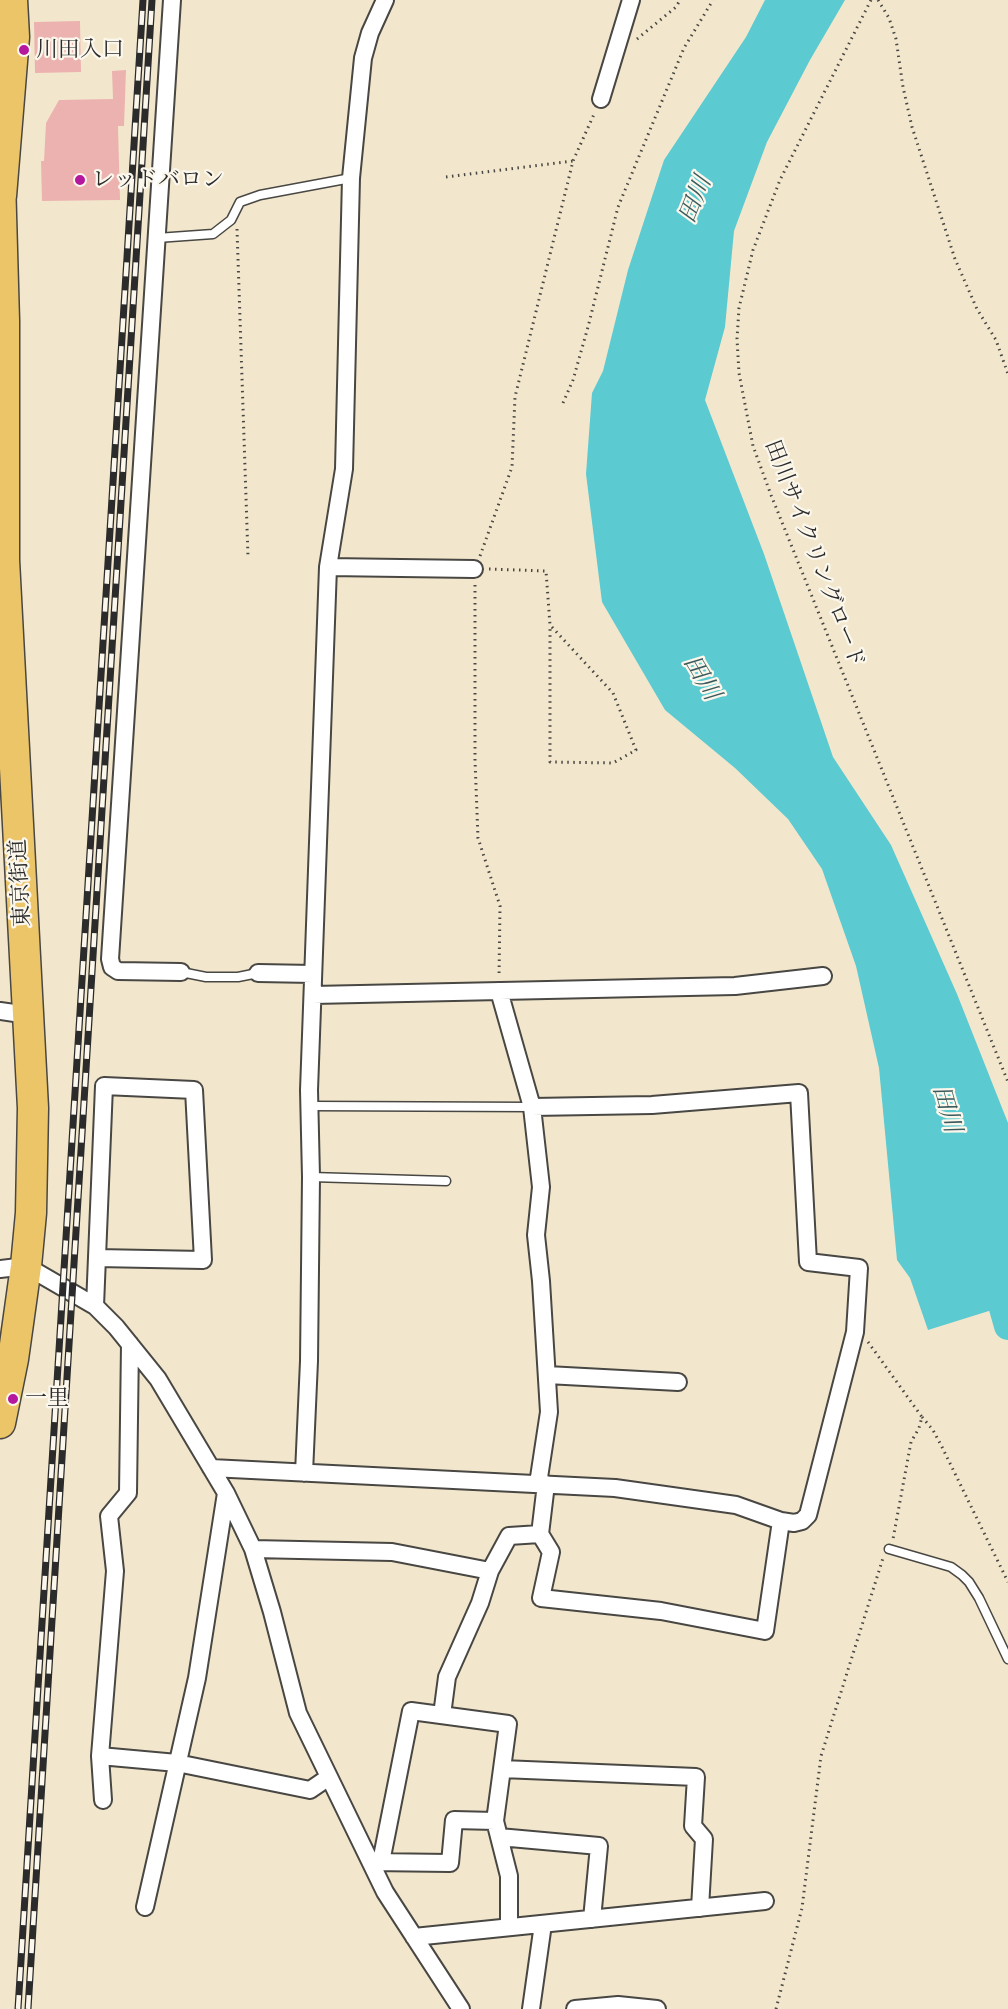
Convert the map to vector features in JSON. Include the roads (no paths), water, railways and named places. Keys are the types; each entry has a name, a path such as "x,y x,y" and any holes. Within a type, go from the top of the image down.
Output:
{"highway":[{"name":"東京街道","path":"0,1423 14,1359 13,1267 31,1213 33,1108 14,1013 4,560 1,188 14,37 12,0"}],"street":[{"path":"172,0 110,959 112,967 118,971 181,972"},
{"path":"304,1473 309,1361 311,1106 309,1090 328,567 344,469 351,178 363,58 370,33 385,0"},
{"path":"601,99 632,0"},
{"path":"328,567 474,569"},
{"path":"258,973 313,974"},
{"path":"313,995 735,986 823,975"},
{"path":"499,991 532,1107 541,1187 536,1235 549,1412 540,1534 551,1552 541,1598 662,1611 765,1631 781,1521"},
{"path":"95,1306 104,1086 194,1089 203,1260 97,1258"},
{"path":"210,1468 615,1488 736,1505 781,1521 794,1523 802,1521 808,1515 855,1332 859,1268 808,1262 798,1093 652,1105 532,1107"},
{"path":"13,1267 95,1306 116,1327 158,1379 226,1493 253,1549 275,1622 298,1713 329,1778 376,1862 385,1892 461,2009"},
{"path":"103,1800 100,1756 115,1571 110,1516 128,1493 130,1344"},
{"path":"547,1376 678,1382"},
{"path":"145,1907 196,1678 226,1493"},
{"path":"442,1715 447,1677 480,1603 490,1571 509,1536 540,1534"},
{"path":"253,1549 392,1552 490,1571"},
{"path":"376,1862 411,1711 508,1724 497,1829 509,1875 509,1927"},
{"path":"100,1756 177,1763 310,1790 329,1778"},
{"path":"502,1769 696,1777 693,1826 704,1839 700,1908"},
{"path":"376,1862 450,1863 454,1820 599,1846 592,1918"},
{"path":"414,1937 765,1901"},
{"path":"531,2009 543,1924"},
{"path":"575,2009 635,2007 657,2009"}],"lane":[{"path":"157,238 213,234 231,220 240,202 260,195 351,178"},
{"path":"181,972 206,977 238,977 258,973"},
{"path":"311,1106 532,1107"},
{"path":"311,1177 446,1181"},
{"path":"889,1549 951,1567 962,1575 979,1598 1008,1659"}],"water":[{"path":"765,0 845,0 767,142 734,231 725,327 705,400 764,554 833,757 891,845 957,994 1008,1123 1008,1305 928,1330 910,1278 897,1260 879,1068 856,966 822,869 788,819 735,768 665,710 602,602 586,474 592,393 603,371 628,270 664,160 746,37"}],"waterway":[{"name":"田川","path":"992,1269 1008,1326"}],"railway":[{"path":"18,2009 143,0"},
{"path":"28,2009 152,0"}],"place":[{"name":"川田入口","path":"24,50"},
{"name":"レッドバロン","path":"80,180"},
{"name":"一里","path":"13,1399"}]}
